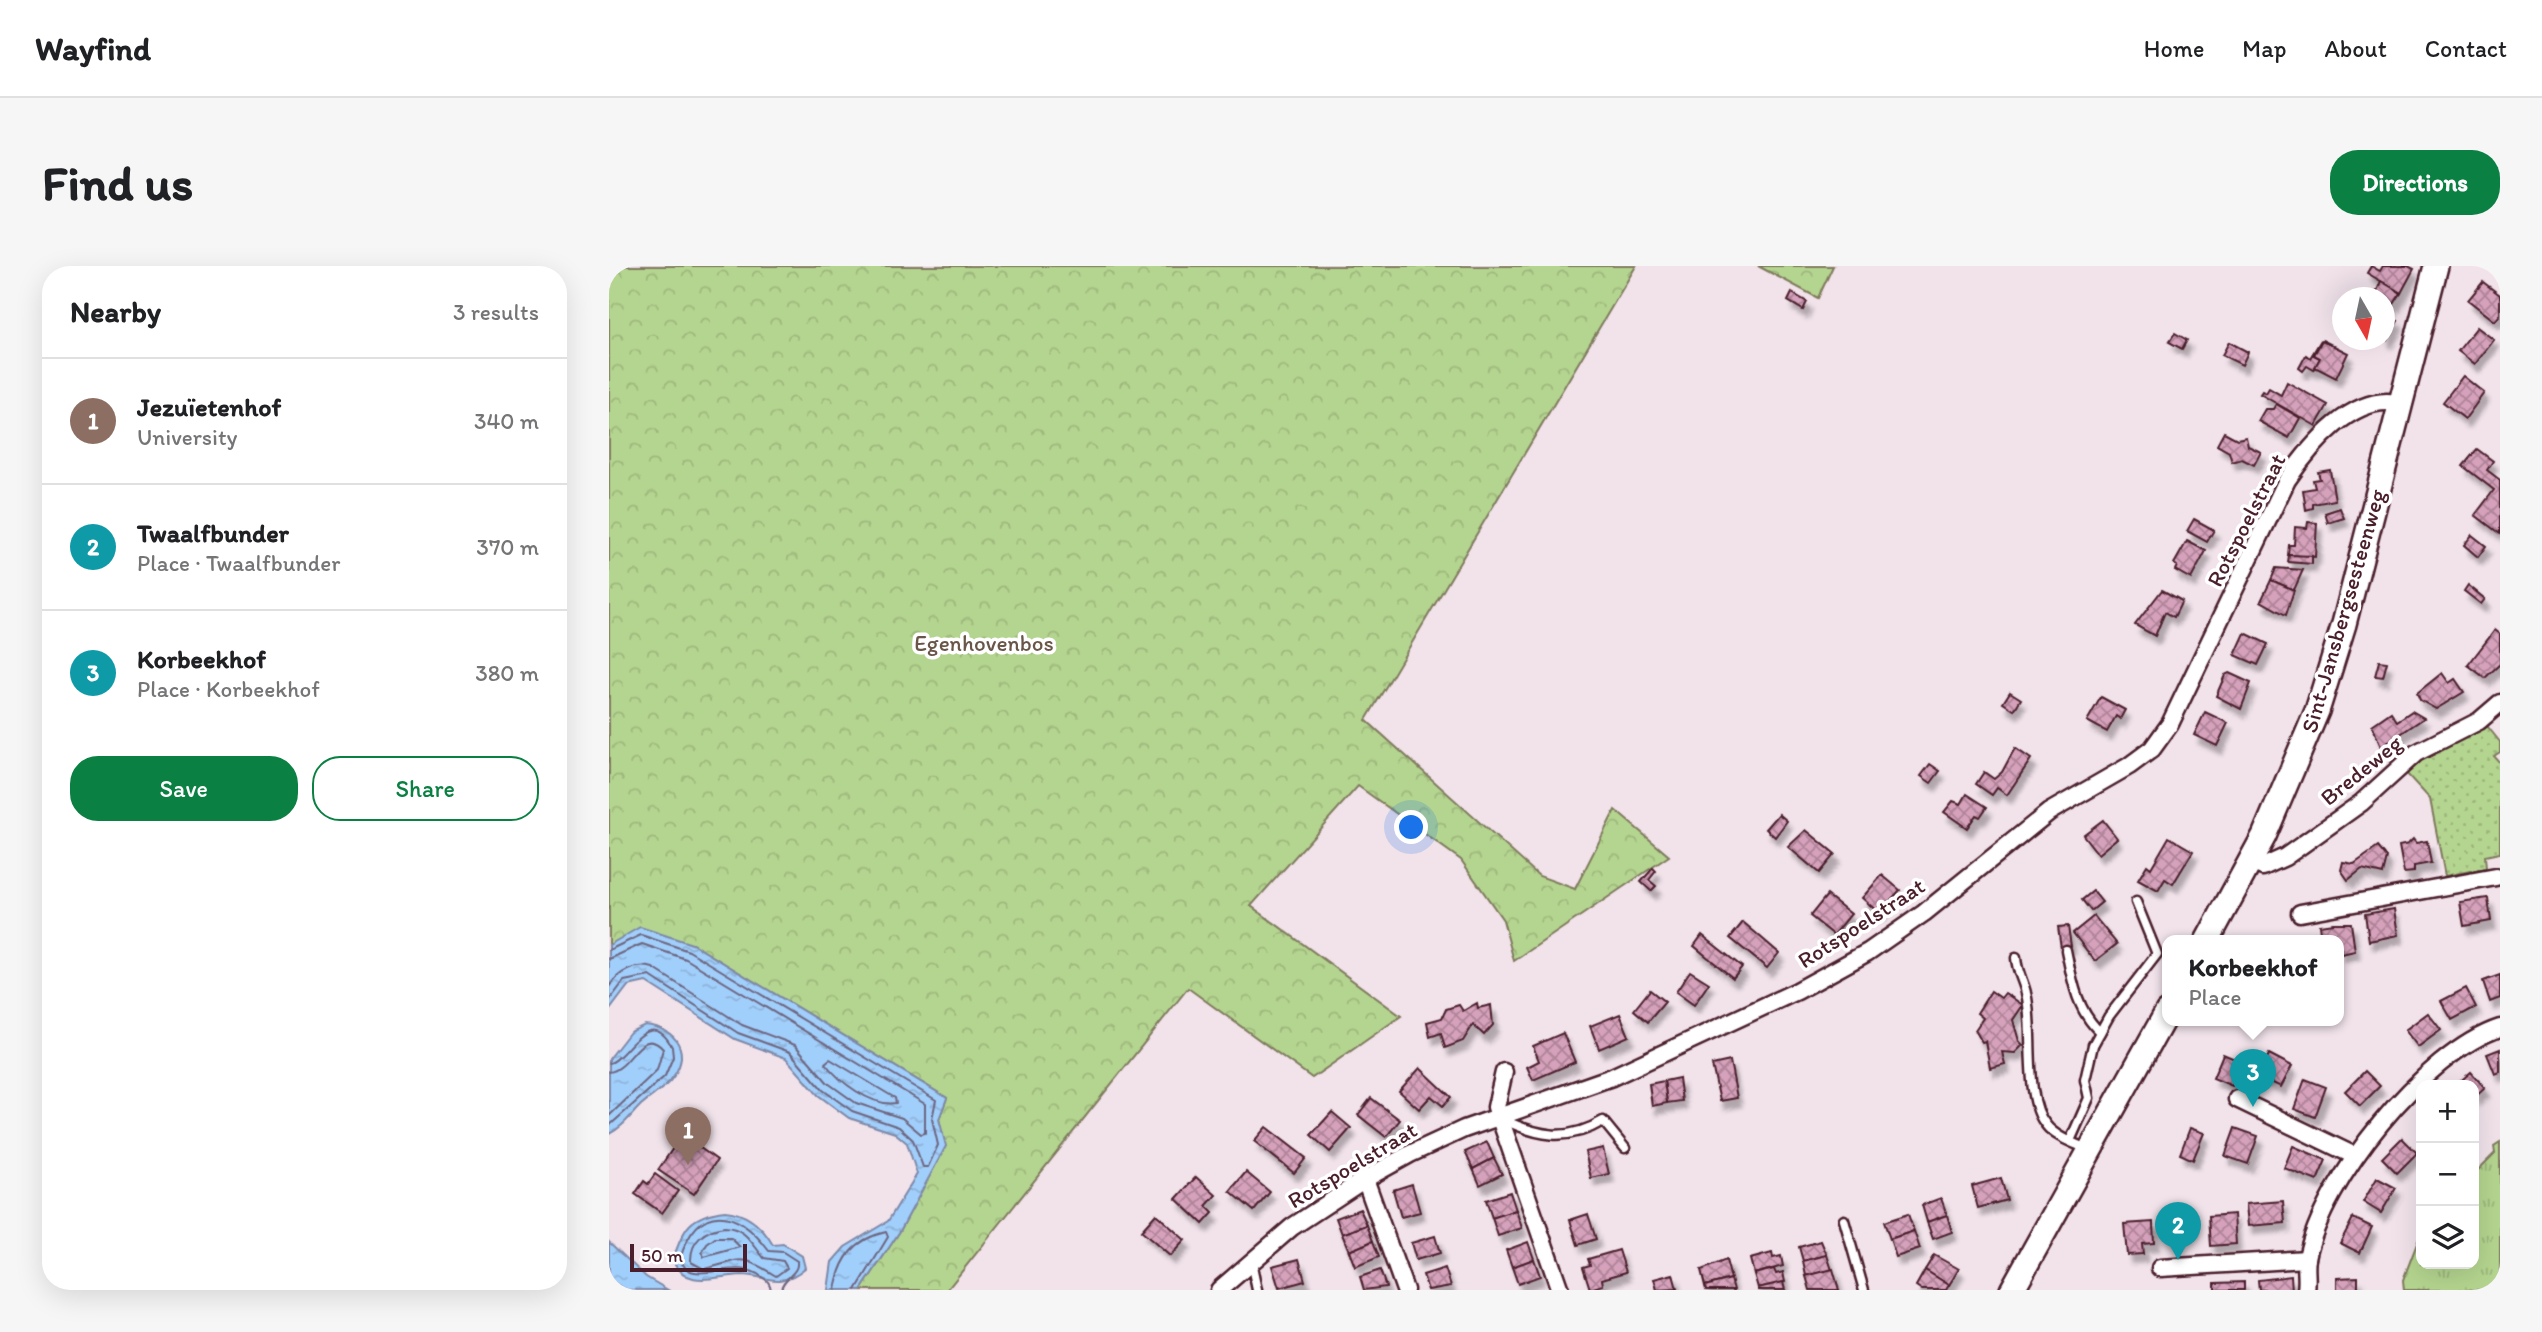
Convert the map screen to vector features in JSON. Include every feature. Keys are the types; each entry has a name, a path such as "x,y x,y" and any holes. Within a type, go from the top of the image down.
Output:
{"main road":[{"name":"Sint-Jansbergsesteenweg","path":"2210,935 2251,862 2293,773 2317,711 2344,624 2436,266"},
{"path":"2012,1290 2080,1146 2162,1020"}],"street":[{"name":"Rotspoelstraat","path":"1219,1290 1292,1227 1365,1178 1464,1129 1570,1094 1669,1051 1797,991 1868,952 1924,913 2049,812 2129,766 2152,749 2170,724 2287,480 2303,456 2358,409 2382,400 2401,404"},
{"name":"Bredeweg","path":"2251,862 2263,867 2285,857 2361,803 2417,753 2479,721 2500,703"},
{"path":"2300,913 2499,875"},
{"path":"2306,1290 2307,1259 2336,1185 2376,1127 2439,1064 2463,1045 2500,1028"},
{"path":"1504,1072 1495,1103 1560,1290"},
{"path":"2237,1099 2355,1156"},
{"path":"1365,1178 1405,1290"},
{"path":"2160,1268 2307,1259"}],"lane":[{"path":"2016,958 2017,975 2027,995 2032,1077 2040,1115 2046,1127 2080,1146 2089,1098 2085,1080 2093,1045 2109,1016 2157,954 2136,902"},
{"path":"2066,950 2082,1009 2087,1021 2100,1032"},
{"path":"1499,1117 1545,1136 1590,1128 1604,1121 1625,1148"},
{"path":"1844,1220 1864,1290"},
{"path":"1251,1260 1257,1290"}],"green space":[{"name":"Egenhovenbos","path":"609,266 1636,266 1366,720 1539,876 1575,889 1615,810 1669,856 1514,961 1503,920 1461,860 1358,786 1251,906 1401,1016 1312,1078 1188,988 947,1290 861,1290 900,1231 945,1146 939,1119 947,1098 692,944 609,945"},
{"path":"1758,266 1833,266 1818,298"},
{"path":"2484,722 2500,742 2500,752 2494,756 2500,763 2500,853 2485,856 2486,868 2445,876 2430,799 2406,773 2441,745"},
{"path":"2500,1142 2500,1287 2485,1290 2404,1290 2403,1280 2416,1246 2416,1269 2479,1269 2479,1169 2495,1153 2494,1146"}],"water":[{"path":"640,927 692,944 947,1098 939,1119 946,1146 900,1231 861,1290 828,1290 832,1262 845,1247 888,1221 917,1174 907,1143 895,1133 849,1118 818,1095 786,1058 735,1039 646,982 628,986 609,1011 609,945"},
{"path":"645,1025 666,1031 678,1044 681,1052 677,1071 667,1084 609,1134 609,1059 630,1032"},
{"path":"725,1211 740,1214 759,1226 773,1245 783,1244 802,1256 805,1268 796,1275 779,1280 742,1275 702,1279 685,1275 673,1260 685,1231 704,1216"},
{"path":"609,1242 646,1277 668,1290 626,1290 609,1281"}],"building":[{"path":"2371,266 2380,271 2383,266 2408,266 2414,269 2401,293 2395,287 2367,273"},
{"path":"2381,281 2391,287 2379,287"},
{"path":"2483,282 2500,295 2500,315 2495,321 2468,300"},
{"path":"2395,289 2401,293 2395,302"},
{"path":"1792,293 1807,302 1803,310 1788,301"},
{"path":"2477,327 2494,340 2475,364 2458,351"},
{"path":"2175,333 2187,340 2182,349 2169,342"},
{"path":"2321,340 2314,355 2320,358 2314,370 2307,366 2303,371 2299,368 2306,355 2310,358"},
{"path":"2322,340 2332,345 2332,350 2348,353 2336,378 2315,367 2320,358 2314,355"},
{"path":"2229,342 2248,352 2242,365 2222,355"},
{"path":"2463,376 2484,393 2465,419 2443,402"},
{"path":"2287,382 2328,405 2316,426 2260,394 2262,391 2266,393 2269,388 2281,395"},
{"path":"2276,404 2300,418 2289,438 2258,421 2265,409 2273,409"},
{"path":"2224,432 2237,439 2246,437 2248,446 2261,452 2254,465 2242,459 2232,462 2229,452 2217,445"},
{"path":"2477,449 2493,461 2487,470 2500,480 2500,534 2475,515 2494,490 2463,466"},
{"path":"2330,470 2335,500 2313,504 2313,508 2306,510 2303,490 2315,488 2313,480 2320,479 2318,472"},
{"path":"2340,508 2344,518 2328,523 2325,513"},
{"path":"2194,519 2214,530 2207,542 2187,531"},
{"path":"2308,522 2317,523 2315,557 2288,555 2289,545 2294,545 2295,527 2307,528"},
{"path":"2472,535 2486,546 2478,557 2464,545"},
{"path":"2187,541 2206,551 2191,579 2175,570 2177,566 2174,564"},
{"path":"2289,555 2312,556 2312,564 2288,562"},
{"path":"2276,568 2303,570 2294,590 2271,580"},
{"path":"2271,580 2294,590 2286,615 2261,601"},
{"path":"2468,585 2485,599 2481,604 2464,591"},
{"path":"2162,590 2182,601 2174,617 2165,612 2155,636 2135,625"},
{"path":"2495,630 2500,634 2500,664 2485,678 2468,665"},
{"path":"2245,633 2268,644 2258,665 2235,655"},
{"path":"2379,661 2387,662 2383,677 2375,676"},
{"path":"2229,673 2251,683 2241,709 2216,696 2225,675"},
{"path":"2442,673 2449,683 2455,679 2464,692 2436,709 2420,700 2417,693"},
{"path":"2010,692 2021,699 2014,710 2003,703"},
{"path":"2101,697 2125,710 2120,719 2116,716 2107,732 2087,721"},
{"path":"2412,711 2424,718 2381,747 2372,725 2391,712 2397,721"},
{"path":"2205,712 2228,723 2217,746 2194,735"},
{"path":"2015,748 2031,759 2007,795 1997,788 1992,795 1976,784 1984,772 1994,779 2002,772"},
{"path":"1930,764 1940,771 1931,783 1921,776"},
{"path":"1967,794 1987,807 1980,817 1976,815 1967,828 1944,812 1953,801 1961,804"},
{"path":"1779,814 1787,821 1775,837 1766,829"},
{"path":"2103,820 2117,838 2098,854 2083,835"},
{"path":"1806,830 1835,854 1819,873 1788,847"},
{"path":"2169,837 2193,851 2173,884 2165,879 2158,891 2138,880 2147,865 2151,868"},
{"path":"2413,839 2416,843 2427,841 2431,863 2414,866 2414,872 2404,873 2399,846 2408,844"},
{"path":"2378,847 2387,858 2383,874 2362,869 2348,880 2341,870 2343,862 2354,864"},
{"path":"1653,868 1656,871 1649,880 1656,886 1651,891 1641,882"},
{"path":"1882,875 1900,890 1879,913 1862,898"},
{"path":"2093,891 2102,902 2091,911 2082,900"},
{"path":"1827,895 1851,914 1834,935 1810,916"},
{"path":"2488,898 2491,921 2464,926 2460,902"},
{"path":"2394,909 2398,935 2369,941 2365,914"},
{"path":"2094,916 2117,944 2095,961 2073,933"},
{"path":"1743,922 1779,953 1767,968 1730,938"},
{"path":"2351,923 2355,951 2344,953 2344,935 2320,935 2319,925"},
{"path":"2068,926 2071,946 2061,948 2058,927"},
{"path":"1702,935 1742,967 1733,978 1694,946"},
{"path":"1690,971 1709,983 1694,1005 1676,992"},
{"path":"2500,975 2500,998 2490,1002 2483,981"},
{"path":"2466,988 2476,1007 2452,1020 2441,1001"},
{"path":"1650,990 1665,1002 1648,1022 1634,1010"},
{"path":"1991,991 2001,998 2005,993 2023,1005 2013,1020 2019,1041 2023,1045 2015,1053 2002,1052 2005,1064 1990,1068 1985,1041 1982,1042 1975,1030 1983,1018 1977,1013"},
{"path":"1477,1003 1478,1008 1491,1005 1493,1025 1484,1035 1473,1025 1463,1041 1445,1048 1441,1033 1430,1037 1427,1022 1442,1018 1446,1009 1459,1005 1463,1011"},
{"path":"2428,1013 2441,1030 2418,1047 2405,1030"},
{"path":"1620,1014 1629,1036 1599,1049 1590,1026"},
{"path":"1563,1033 1575,1062 1533,1080 1527,1067 1539,1061 1533,1046"},
{"path":"2500,1049 2500,1072 2495,1074 2487,1054"},
{"path":"2223,1054 2242,1062 2232,1086 2213,1078"},
{"path":"2269,1054 2292,1066 2281,1087 2258,1076"},
{"path":"1730,1061 1737,1098 1720,1101 1712,1065"},
{"path":"1420,1068 1451,1097 1443,1106 1431,1096 1419,1109 1399,1091"},
{"path":"2365,1071 2380,1086 2360,1106 2345,1091"},
{"path":"2471,1072 2478,1080 2462,1080"},
{"path":"1679,1078 1682,1101 1667,1103 1664,1081"},
{"path":"2305,1079 2326,1087 2315,1117 2294,1109"},
{"path":"1664,1081 1667,1103 1652,1106 1649,1084"},
{"path":"2479,1081 2485,1088 2479,1093"},
{"path":"1371,1098 1400,1120 1386,1137 1358,1115"},
{"path":"1332,1112 1351,1128 1330,1152 1311,1135"},
{"path":"1266,1127 1306,1158 1294,1173 1254,1141"},
{"path":"2190,1128 2204,1133 2193,1160 2180,1154"},
{"path":"2235,1128 2258,1136 2248,1164 2225,1156"},
{"path":"682,1135 717,1160 694,1194 658,1170"},
{"path":"2402,1138 2416,1152 2397,1173 2382,1158"},
{"path":"1487,1142 1494,1158 1473,1169 1465,1152"},
{"path":"2293,1146 2326,1160 2317,1181 2284,1168"},
{"path":"1603,1148 1609,1174 1591,1178 1585,1152"},
{"path":"1494,1158 1502,1174 1480,1185 1473,1169"},
{"path":"1246,1172 1270,1192 1254,1211 1230,1191"},
{"path":"655,1174 678,1191 662,1213 635,1194 644,1181 648,1184"},
{"path":"1196,1177 1216,1195 1206,1206 1213,1213 1203,1224 1176,1199"},
{"path":"2001,1178 2007,1200 1978,1208 1972,1186"},
{"path":"2377,1178 2396,1188 2381,1213 2363,1202"},
{"path":"1412,1184 1420,1212 1401,1217 1393,1190"},
{"path":"1510,1192 1516,1210 1492,1218 1486,1200"},
{"path":"1941,1198 1947,1215 1927,1222 1922,1205"},
{"path":"2283,1201 2285,1223 2248,1226 2246,1204"},
{"path":"1360,1209 1367,1225 1342,1234 1336,1218"},
{"path":"2192,1209 2193,1228 2166,1229 2165,1210"},
{"path":"1516,1210 1522,1228 1498,1236 1492,1218"},
{"path":"1156,1214 1185,1240 1170,1256 1141,1231"},
{"path":"1588,1214 1596,1239 1578,1245 1570,1220"},
{"path":"1908,1214 1914,1231 1890,1239 1884,1222"},
{"path":"2234,1214 2236,1244 2211,1246 2209,1216"},
{"path":"1947,1215 1952,1232 1933,1239 1927,1222"},
{"path":"2353,1218 2372,1227 2360,1253 2340,1243"},
{"path":"2153,1222 2154,1243 2142,1244 2143,1254 2127,1255 2124,1224"},
{"path":"1367,1225 1373,1241 1349,1251 1342,1234"},
{"path":"1914,1231 1920,1249 1896,1257 1890,1239"},
{"path":"1435,1236 1440,1253 1416,1260 1411,1243"},
{"path":"1373,1241 1379,1257 1355,1267 1349,1251"},
{"path":"1821,1241 1827,1255 1803,1261 1799,1247"},
{"path":"1528,1242 1534,1259 1512,1267 1506,1250"},
{"path":"1619,1250 1626,1272 1602,1279 1603,1285 1590,1289 1583,1267 1590,1265 1588,1259"},
{"path":"1772,1253 1773,1258 1781,1256 1783,1266 1754,1274 1750,1259"},
{"path":"1827,1255 1832,1270 1806,1276 1803,1261"},
{"path":"1934,1255 1959,1269 1949,1285 1925,1270"},
{"path":"1299,1259 1305,1281 1279,1288 1272,1266"},
{"path":"1534,1259 1540,1276 1518,1284 1512,1267"},
{"path":"1726,1260 1731,1279 1705,1286 1701,1270"},
{"path":"1445,1268 1451,1286 1428,1290 1423,1275"},
{"path":"1774,1269 1776,1274 1783,1272 1785,1282 1758,1288 1754,1274"},
{"path":"1833,1269 1839,1290 1810,1290 1806,1276"},
{"path":"1380,1270 1386,1287 1364,1290 1360,1277"},
{"path":"1925,1270 1949,1285 1946,1290 1922,1290 1916,1286"},
{"path":"1673,1274 1677,1289 1657,1290 1654,1279"},
{"path":"2291,1276 2292,1290 2259,1290 2258,1280"},
{"path":"2358,1277 2358,1290 2337,1290 2337,1278"},
{"path":"1731,1279 1734,1290 1706,1290 1705,1286"},
{"path":"1783,1282 1785,1290 1758,1290 1758,1288"},
{"path":"2244,1282 2244,1290 2215,1290 2215,1283"}],"place":[{"name":"Korbeekhof","path":"2253,1107"},
{"name":"Jezuïetenhof","path":"688,1165"},
{"name":"Twaalfbunder","path":"2178,1260"}]}
